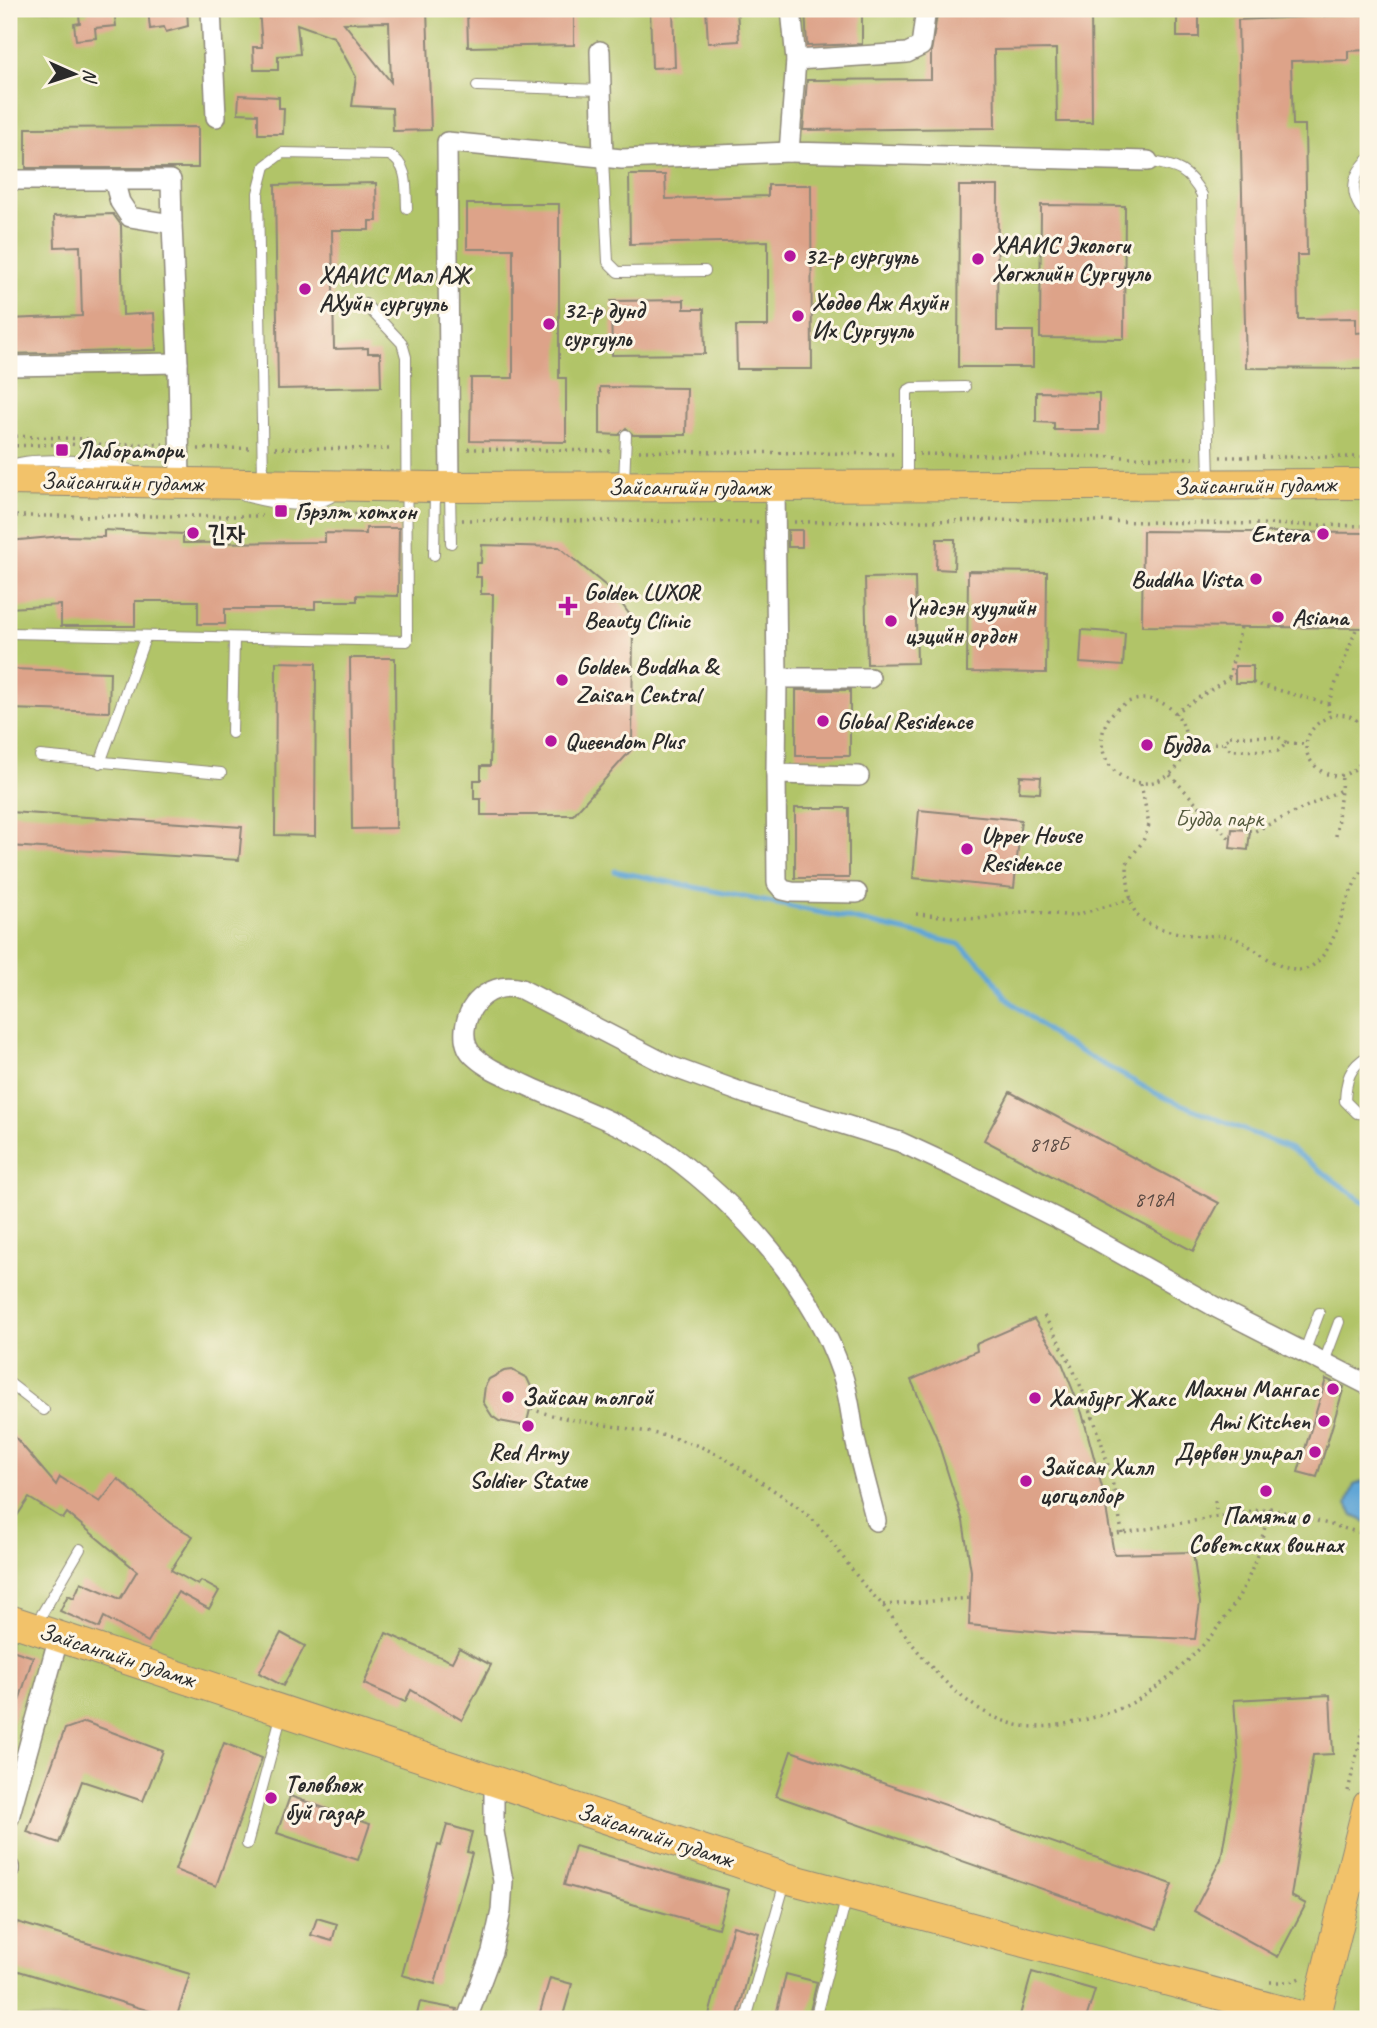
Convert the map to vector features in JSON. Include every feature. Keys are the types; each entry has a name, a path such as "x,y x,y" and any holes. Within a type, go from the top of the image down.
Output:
{"main road":[{"name":"Зайсангийн гудамж","path":"9,480 345,486 425,494 624,487 906,485 1208,471 1368,484"},
{"name":"Зайсангийн гудамж","path":"34,1628 786,1878 1313,2019"},
{"path":"1313,2019 1357,1803"}],"street":[{"path":"211,9 216,117"},
{"path":"789,152 796,60 791,9"},
{"path":"796,60 907,53 921,46 926,9"},
{"path":"600,51 603,158"},
{"path":"425,494 449,449 447,142 487,143 603,158 747,156 789,152 1148,161"},
{"path":"9,180 171,180 178,363 174,449 188,483"},
{"path":"114,180 120,202 130,217 172,224"},
{"path":"9,366 178,363"},
{"path":"775,488 777,883 783,890 792,892 858,893"},
{"path":"777,678 870,678"},
{"path":"776,774 859,776"},
{"path":"876,1521 843,1375 832,1345 792,1279 727,1205 665,1152 627,1131 506,1076 475,1058 466,1045 465,1031 473,1008 484,995 499,987 522,989 670,1066 746,1094 900,1142 1070,1225 1368,1385"},
{"path":"9,1818 34,1628"},
{"path":"467,2019 492,1952 501,1911 503,1881 494,1832 494,1782"}],"lane":[{"path":"477,86 603,90"},
{"path":"263,485 258,193 265,166 282,153 389,155 398,159 404,170 407,208"},
{"path":"603,158 608,262 618,272 705,271"},
{"path":"1368,160 1356,174 1353,185 1359,208 1368,217"},
{"path":"1148,161 1178,167 1191,176 1202,195 1208,471"},
{"path":"365,304 402,343 406,357 407,449 425,494 433,555"},
{"path":"906,485 908,389 965,387"},
{"path":"624,487 626,435"},
{"path":"9,466 24,461 117,465 146,482"},
{"path":"188,483 277,505 323,502 345,486"},
{"path":"425,494 451,520 451,543"},
{"path":"9,632 145,638 407,641 425,494"},
{"path":"100,763 145,638"},
{"path":"232,733 234,639"},
{"path":"40,756 221,773"},
{"path":"1368,1056 1356,1063 1346,1080 1345,1101 1357,1112 1368,1114"},
{"path":"1304,1353 1319,1313"},
{"path":"1324,1362 1339,1322"},
{"path":"9,1383 44,1410"},
{"path":"34,1628 80,1549"},
{"path":"247,1844 283,1709"},
{"path":"746,2019 786,1878"},
{"path":"815,2019 847,1896"}],"path":[{"path":"9,436 88,439 102,445 166,444 174,449"},
{"path":"9,446 88,444 100,450 407,449"},
{"path":"449,449 906,454 1208,471 1368,457"},
{"path":"325,515 425,494"},
{"path":"9,516 270,516"},
{"path":"451,520 1035,520 1368,526"},
{"path":"1228,679 1241,626"},
{"path":"1329,716 1328,704 1357,627"},
{"path":"1175,713 1235,674"},
{"path":"1252,683 1328,704"},
{"path":"1135,700 1157,701 1175,713 1182,722 1186,744 1181,761 1169,775 1141,784 1120,777 1106,760 1102,739 1109,718 1116,710 1135,700"},
{"path":"1329,716 1348,716 1363,728 1368,746 1362,764 1342,775 1327,774 1319,769 1312,762 1307,744 1313,726 1329,716"},
{"path":"1223,743 1230,736 1254,736 1278,737 1287,743 1307,744"},
{"path":"1186,744 1223,743 1231,750 1278,751 1287,743"},
{"path":"1169,775 1231,839"},
{"path":"1336,836 1342,775"},
{"path":"1141,784 1149,825 1143,841 1127,863 1132,899 1137,917 1143,921 1191,934 1228,936 1284,967 1298,971 1309,968 1320,959 1353,881 1368,864"},
{"path":"1249,834 1341,790"},
{"path":"916,914 977,919 1029,911 1072,916 1132,899"},
{"path":"1044,1317 1076,1373 1094,1416 1116,1495 1122,1533"},
{"path":"531,1409 562,1419 653,1431 728,1461 812,1519 883,1605 918,1655 956,1692 1001,1720 1020,1726 1043,1727 1094,1718 1127,1706 1182,1663 1213,1630 1239,1595 1251,1573 1270,1508"},
{"path":"1085,1421 1094,1416"},
{"path":"1215,1501 1217,1517"},
{"path":"1111,1535 1270,1508 1368,1535"},
{"path":"883,1605 971,1598"},
{"path":"1357,1803 1368,1708"},
{"path":"1261,1981 1291,1982 1304,1974"}],"green space":[{"name":"Будда парк","path":"9,9 1368,9 1368,2019 9,2019"}],"water":[{"path":"1368,1480 1368,1523 1353,1516 1347,1504 1354,1485"}],"building":[{"path":"87,9 114,9 116,26 95,28 96,38 76,40 74,24 80,23 79,16 88,15"},
{"path":"148,9 187,9 188,26 166,32 164,27 150,29"},
{"path":"259,9 427,9 431,130 393,131 392,108 352,106 356,77 334,37 297,24 300,54 278,56 278,70 254,70 253,47 262,47","holes":["389,22 391,82 344,23"]},
{"path":"467,9 574,9 574,45 468,47"},
{"path":"650,9 673,9 675,67 652,68"},
{"path":"706,9 737,9 739,41 708,43"},
{"path":"805,9 862,9 862,44 807,46"},
{"path":"938,9 1091,9 1092,122 1057,122 1056,49 994,50 995,128 803,130 807,80 931,79 931,52"},
{"path":"1177,11 1199,11 1199,37 1177,37"},
{"path":"1368,14 1368,50 1348,51 1348,60 1291,61 1293,125 1305,125 1307,255 1297,255 1298,319 1356,318 1356,333 1368,332 1368,369 1246,368 1238,20"},
{"path":"239,95 279,97 279,108 284,108 283,134 258,134 258,114 238,113"},
{"path":"198,127 198,168 26,168 26,128"},
{"path":"629,175 665,175 666,199 768,196 768,185 811,185 812,369 737,369 736,326 768,326 768,241 630,244"},
{"name":"ХААИС Мал АЖ АХуйн сургууль","path":"376,183 377,221 369,221 369,230 332,230 334,349 368,348 368,353 380,353 381,387 278,389 275,185"},
{"name":"ХААИС Экологи Хөгжлийн Сургууль","path":"959,186 998,186 997,331 1033,331 1033,367 958,367"},
{"path":"467,204 559,204 559,378 566,378 566,442 470,441 471,378 513,378 513,249 467,249"},
{"path":"1041,205 1125,206 1124,339 1040,338"},
{"path":"113,214 121,225 123,315 154,313 156,350 9,354 9,319 82,316 80,246 55,247 54,216"},
{"path":"684,300 684,309 704,309 705,354 612,355 611,301"},
{"path":"600,387 687,388 686,435 633,435 626,428 619,435 600,434"},
{"path":"1036,392 1099,393 1099,430 1054,430 1054,423 1036,422"},
{"path":"366,528 399,528 398,596 357,595 357,601 315,601 315,609 225,609 225,624 198,624 198,601 135,601 135,626 61,626 61,605 9,608 9,541 62,536 104,537 104,530 183,534 183,543 325,542 325,533 366,534"},
{"path":"788,530 802,530 802,547 788,547"},
{"name":"Buddha Vista","path":"1143,531 1368,533 1368,628 1142,626"},
{"path":"937,539 955,539 954,570 936,569"},
{"name":"Golden Buddha & Zaisan Central","path":"482,545 559,547 612,591 633,619 632,749 573,815 481,815 481,799 474,799 474,780 481,780 481,766 490,766 493,594 481,594 481,577 476,577 476,563 481,563"},
{"path":"968,571 1047,572 1046,673 967,672"},
{"name":"Үндсэн хуулийн цэцийн ордон","path":"915,577 917,663 867,664 865,578"},
{"path":"1082,630 1125,633 1123,666 1080,663"},
{"path":"350,658 395,658 396,828 352,829"},
{"path":"276,662 316,663 315,836 275,835"},
{"path":"1235,666 1253,666 1253,683 1235,683"},
{"path":"9,669 110,672 109,712 9,709"},
{"name":"Global Residence","path":"796,690 850,690 850,756 796,756"},
{"path":"1020,776 1041,777 1040,793 1019,792"},
{"name":"Global Residence","path":"795,808 849,808 849,878 795,878"},
{"name":"Upper House Residence","path":"919,810 1021,820 1014,888 913,878"},
{"path":"9,812 242,827 239,860 9,846"},
{"path":"1232,829 1250,830 1248,850 1230,848"},
{"path":"1010,1092 1219,1203 1193,1251 984,1140"},
{"name":"Зайсан Хилл цогцолбор","path":"1034,1319 1062,1363 1082,1413 1103,1491 1114,1554 1193,1552 1200,1603 1195,1639 1064,1634 969,1625 971,1571 963,1521 936,1436 911,1380 977,1351 976,1344"},
{"name":"Зайсан толгой","path":"512,1370 527,1378 534,1393 526,1426 499,1421 492,1416 483,1402 485,1386 489,1379"},
{"path":"1326,1379 1344,1387 1317,1477 1298,1472"},
{"path":"9,1430 56,1485 60,1477 100,1502 118,1479 170,1523 193,1536 171,1570 198,1585 201,1581 219,1591 209,1609 178,1592 148,1642 104,1617 99,1628 60,1611 68,1595 74,1598 81,1582 120,1599 137,1571 67,1513 63,1519 29,1498 9,1528"},
{"path":"281,1633 305,1646 283,1686 259,1673"},
{"path":"386,1633 452,1662 459,1648 491,1665 462,1720 411,1690 405,1702 364,1684"},
{"path":"9,1649 33,1657 12,1723 9,1723"},
{"path":"1330,1695 1333,1754 1313,1755 1291,1896 1306,1904 1278,1957 1194,1911 1221,1859 1238,1759 1234,1700"},
{"path":"85,1722 163,1751 143,1801 82,1781 59,1843 27,1832 65,1729"},
{"path":"224,1743 262,1758 216,1886 175,1870"},
{"path":"791,1751 1172,1884 1157,1929 776,1796"},
{"path":"290,1796 370,1824 358,1860 277,1833"},
{"path":"447,1825 472,1832 467,1852 472,1853 435,1984 402,1975 438,1845 441,1846"},
{"path":"575,1846 728,1890 718,1928 564,1885"},
{"path":"317,1918 337,1924 332,1941 311,1935"},
{"path":"17,1922 190,1974 176,2019 9,1968 9,1949"},
{"path":"733,1926 759,1933 737,2019 708,2019"},
{"path":"1032,1972 1095,1990 1086,2019 1019,2019"},
{"path":"786,1974 817,1982 808,2019 775,2019"},
{"path":"550,1978 572,1984 562,2019 538,2019"},
{"path":"420,2002 457,2009 455,2019 416,2019"}],"waterway":[{"path":"615,871 852,919 959,944 987,969 1005,997 1059,1040 1161,1096 1291,1149 1368,1205"}],"place":[{"name":"32-р сургууль","path":"790,256"},
{"name":"ХААИС Экологи Хөгжлийн Сургууль","path":"978,259"},
{"name":"ХААИС Мал АЖ АХуйн сургууль","path":"305,289"},
{"name":"Хөдөө Аж Ахуйн Их Сургууль","path":"798,316"},
{"name":"32-р дунд сургууль","path":"549,324"},
{"name":"Лаборатори","path":"62,450"},
{"name":"Гэрэлт хотхон","path":"281,511"},
{"name":"긴자","path":"193,533"},
{"name":"Entera","path":"1323,534"},
{"name":"Buddha Vista","path":"1256,579"},
{"name":"Golden LUXOR Beauty Clinic","path":"568,606"},
{"name":"Asiana","path":"1278,617"},
{"name":"Үндсэн хуулийн цэцийн ордон","path":"891,621"},
{"name":"Golden Buddha & Zaisan Central","path":"562,680"},
{"name":"Global Residence","path":"823,721"},
{"name":"Queendom Plus","path":"551,741"},
{"name":"Будда","path":"1147,745"},
{"name":"Upper House Residence","path":"967,849"},
{"name":"Махны Мангас","path":"1333,1389"},
{"name":"Зайсан толгой","path":"508,1397"},
{"name":"Хамбург Жакс","path":"1035,1398"},
{"name":"Ami Kitchen","path":"1324,1421"},
{"name":"Red Army Soldier Statue","path":"528,1426"},
{"name":"Дөрвөн улирал","path":"1315,1452"},
{"name":"Зайсан Хилл цогцолбор","path":"1026,1481"},
{"name":"Памяти о Советских воинах","path":"1266,1491"},
{"name":"Төлөвлөж буй газар","path":"271,1798"}]}
